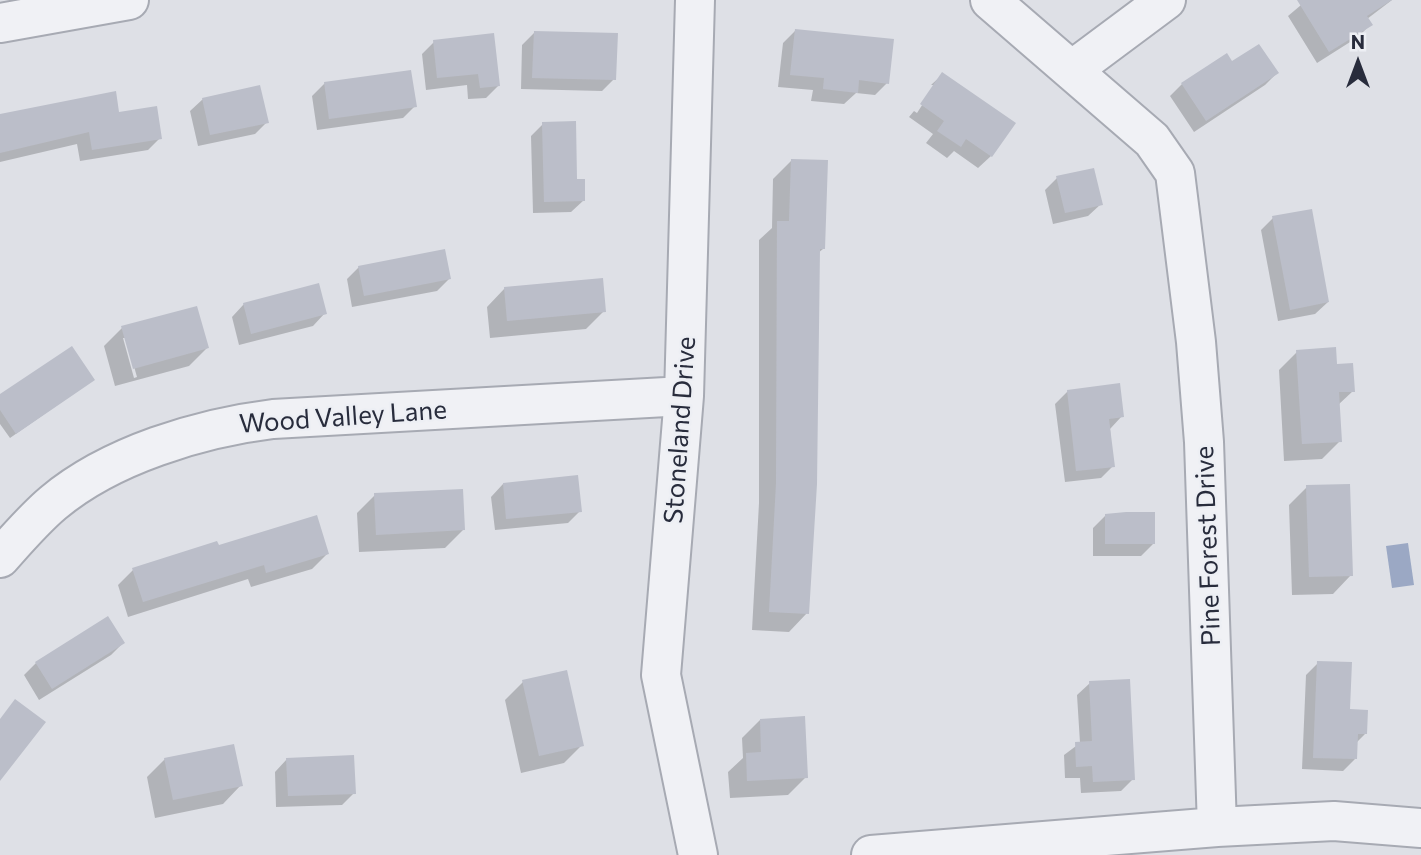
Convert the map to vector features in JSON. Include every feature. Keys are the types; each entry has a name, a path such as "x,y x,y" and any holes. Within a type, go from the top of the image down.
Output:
{"street":[{"path":"0,23 129,0"},
{"name":"Stoneland Drive","path":"695,0 684,396 661,675 698,855"},
{"name":"Pine Forest Drive","path":"990,0 1152,140 1167,158 1180,193 1204,442 1217,827"},
{"path":"1072,69 1166,0"},
{"name":"Wood Valley Lane","path":"0,558 52,503 81,483 152,450 231,424 273,419 684,396"},
{"path":"871,855 1217,827 1334,821 1421,828"}],"water":[{"path":"1408,543 1414,585 1392,588 1386,546"}],"building":[{"path":"1297,0 1392,0 1367,16 1373,25 1329,52"},
{"path":"795,29 894,39 889,84 859,80 858,93 823,89 824,78 790,75"},
{"path":"534,31 618,33 616,80 532,78"},
{"path":"494,33 500,86 480,88 478,74 437,78 433,40"},
{"path":"1259,44 1279,73 1206,121 1181,83 1227,53 1232,61"},
{"path":"411,70 417,107 329,119 324,82"},
{"path":"942,72 1016,123 992,157 966,139 961,147 937,131 944,121 920,104"},
{"path":"260,85 269,123 210,135 202,98"},
{"path":"116,91 119,112 157,106 162,139 92,150 89,132 0,153 0,114"},
{"path":"576,121 577,179 585,179 585,201 544,202 542,122"},
{"path":"791,159 828,160 825,249 820,249 817,484 809,614 769,612 776,484 777,221 789,221"},
{"path":"1094,168 1103,205 1065,213 1056,176"},
{"path":"1312,209 1329,302 1290,310 1272,216"},
{"path":"445,249 451,279 364,296 358,266"},
{"path":"603,278 606,312 507,321 504,287"},
{"path":"319,283 327,314 251,334 243,303"},
{"path":"197,306 209,348 133,369 121,326"},
{"path":"72,346 95,380 16,434 0,410 0,394"},
{"path":"1336,347 1337,364 1353,363 1355,392 1339,392 1342,442 1302,444 1296,350"},
{"path":"1120,383 1124,417 1109,419 1115,467 1076,471 1067,390"},
{"path":"578,475 582,512 506,519 503,483"},
{"path":"1350,484 1353,576 1309,577 1306,485"},
{"path":"463,489 465,530 376,535 374,493"},
{"path":"1155,512 1155,544 1105,544 1105,514"},
{"path":"317,515 329,554 266,573 264,565 143,602 132,568 217,541 219,545"},
{"path":"108,616 125,643 52,689 35,662"},
{"path":"1317,661 1352,662 1350,709 1368,710 1367,734 1358,734 1357,759 1313,758"},
{"path":"567,670 584,746 539,756 522,680"},
{"path":"1130,679 1135,780 1093,782 1092,766 1076,767 1075,742 1092,741 1089,681"},
{"path":"15,699 46,722 0,781 0,719"},
{"path":"805,716 808,778 747,781 746,753 761,752 760,719"},
{"path":"234,744 243,786 173,800 164,758"},
{"path":"354,755 356,794 288,796 286,758"}]}
